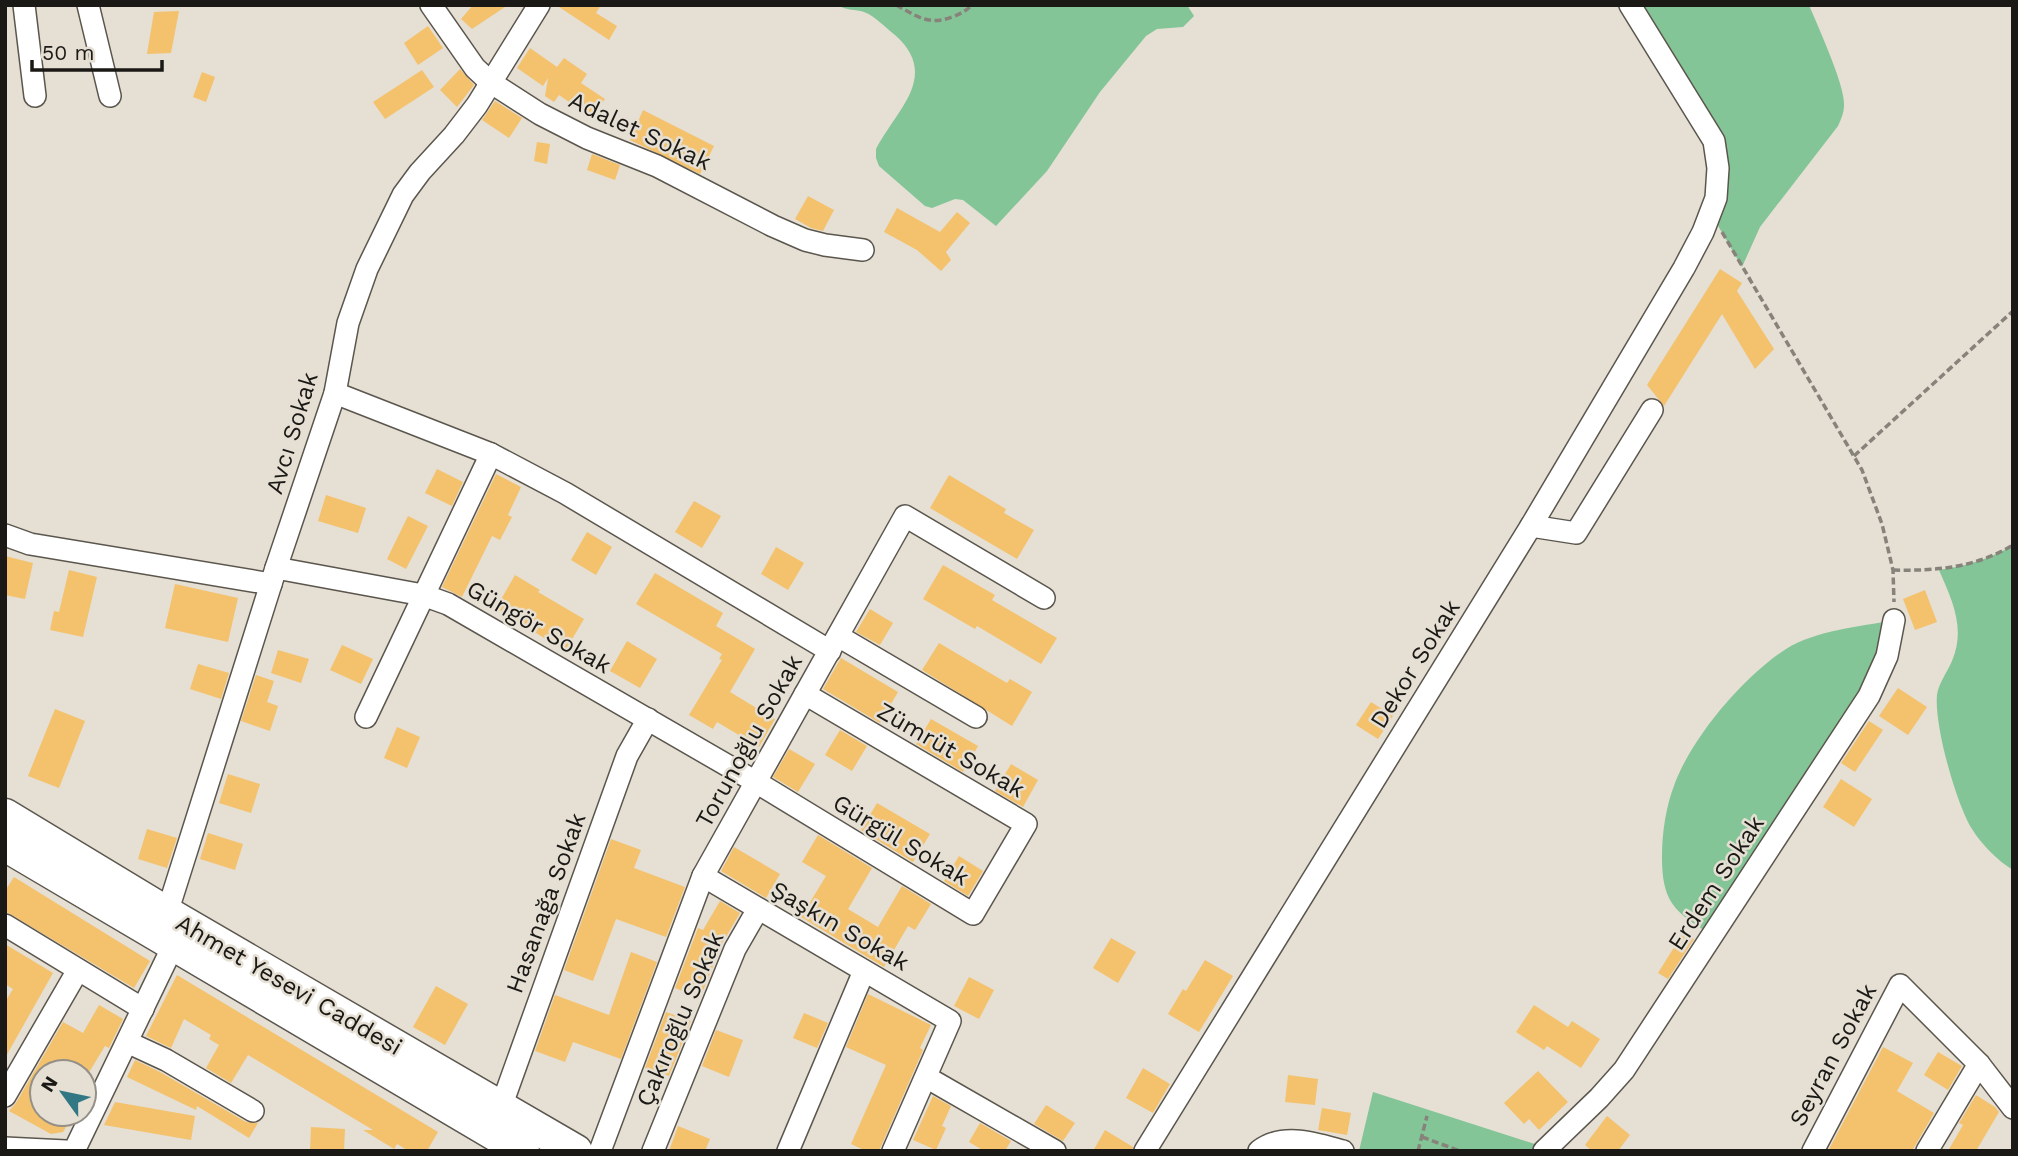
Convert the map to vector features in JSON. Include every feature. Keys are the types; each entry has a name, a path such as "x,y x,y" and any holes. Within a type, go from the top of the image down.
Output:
{"highway":[{"name":"Ahmet Yesevi Caddesi","path":"5,815 167,913 576,1151"},
{"name":"Ahmet Yesevi Caddesi","path":"7,850 523,1151"}],"street":[{"path":"24,5 35,96"},
{"path":"88,5 110,96"},
{"name":"Adalet Sokak","path":"431,5 464,53 490,82 540,114 657,166 805,240 863,250"},
{"name":"Avcı Sokak","path":"167,913 273,576 334,393 348,323 367,269 403,195 477,105 539,5"},
{"path":"1630,5 1714,141 1718,168 1713,205"},
{"name":"Dekor Sokak","path":"1145,1151 1531,526 1684,268 1713,205"},
{"path":"334,393 491,454 834,644 976,717"},
{"path":"1531,526 1576,533 1653,410"},
{"path":"366,717 491,454"},
{"name":"Torunoğlu Sokak","path":"600,1151 703,876 905,516 1044,598"},
{"name":"Güngör Sokak","path":"5,536 30,544 423,594 448,604 756,782"},
{"name":"Erdem Sokak","path":"1544,1151 1600,1098 1645,1040 1876,685 1887,656 1894,620"},
{"name":"Zümrüt Sokak","path":"805,694 1026,824 1000,869"},
{"name":"Hasanağa Sokak","path":"501,1107 627,756 648,719"},
{"name":"Gürgül Sokak","path":"756,782 973,914 1000,869"},
{"name":"Şaşkın Sokak","path":"703,876 950,1021 926,1076"},
{"name":"Çakıroğlu Sokak","path":"653,1151 735,949 758,909"},
{"path":"5,925 143,1009"},
{"path":"74,1151 173,946"},
{"path":"5,1096 78,970"},
{"path":"788,1151 864,971"},
{"name":"Seyran Sokak","path":"1813,1151 1900,985 1979,1065"},
{"path":"127,1042 166,1060 253,1111"},
{"path":"1927,1151 1979,1065 2013,1108"},
{"path":"893,1151 926,1076 1055,1151"},
{"path":"1258,1151 1274,1143 1297,1140 1343,1151"},
{"path":"5,1148 66,1151"}],"path":[{"path":"896,5 930,22 965,12 972,5"},
{"path":"1713,205 1862,471 1882,524 1893,570 1894,620"},
{"path":"1854,456 2013,311"},
{"path":"1893,570 1957,567 1997,555 2013,545"},
{"path":"1418,1151 1427,1116"},
{"path":"1422,1137 1460,1151"}],"green space":[{"path":"838,5 1187,5 1194,16 1183,27 1157,29 1146,36 1100,92 1047,171 996,226 963,200 955,199 932,208 925,206 879,166 876,149 910,93 914,65 908,50 876,19 864,12"},
{"path":"1630,5 1809,5 1840,84 1843,113 1838,126 1760,227 1742,267 1710,212 1718,168"},
{"path":"2013,545 2013,870 1985,846 1972,829 1959,801 1947,764 1939,725 1937,695 1952,661 1958,637 1956,614 1939,570 1978,561"},
{"path":"1894,620 1887,656 1713,936 1677,910 1664,883 1662,857 1665,819 1683,765 1707,727 1737,691 1786,649 1825,633"},
{"path":"1373,1092 1547,1148 1544,1151 1359,1151"}],"building":[{"path":"473,5 508,5 472,29 461,19"},
{"path":"556,5 601,5 596,13 617,26 609,40"},
{"path":"179,11 171,53 147,54 154,12"},
{"path":"428,26 443,48 418,65 404,43"},
{"path":"530,48 557,67 564,58 587,74 581,83 605,99 592,118 559,95 554,102 545,96 548,78 543,86 517,68"},
{"path":"460,69 474,85 457,107 440,90"},
{"path":"422,70 434,87 385,119 373,102"},
{"path":"202,72 215,77 206,102 193,97"},
{"path":"495,101 522,118 509,138 482,120"},
{"path":"643,110 714,146 700,174 630,140"},
{"path":"537,142 550,144 547,164 534,161"},
{"path":"592,154 620,165 615,180 587,170"},
{"path":"808,196 834,210 823,231 795,219"},
{"path":"897,208 940,232 957,212 970,223 946,252 951,260 941,271 917,250 884,232"},
{"path":"1720,269 1742,283 1737,291 1774,349 1755,369 1722,314 1664,406 1647,385"},
{"path":"437,469 463,482 452,506 425,493"},
{"path":"496,474 521,487 508,515 512,517 500,540 492,536 462,597 442,587"},
{"path":"949,475 1006,509 1004,513 1034,530 1017,559 930,508"},
{"path":"326,495 366,508 358,533 318,521"},
{"path":"694,501 721,516 702,548 675,532"},
{"path":"408,516 428,526 406,569 387,559"},
{"path":"587,532 612,547 596,575 571,560"},
{"path":"776,547 804,563 788,590 761,574"},
{"path":"5,556 33,563 25,599 5,595"},
{"path":"943,565 995,595 992,600 1057,638 1041,664 977,626 975,629 923,599"},
{"path":"69,570 97,577 83,637 50,630 54,611 59,612"},
{"path":"655,573 723,613 716,626 755,649 730,692 775,719 759,747 717,722 713,729 689,715 722,660 719,659 722,654 636,604"},
{"path":"515,575 584,619 565,651 496,608"},
{"path":"175,584 238,598 228,642 165,628"},
{"path":"1925,590 1937,622 1915,630 1903,599"},
{"path":"870,609 893,623 880,645 856,632"},
{"path":"627,641 657,659 640,688 610,671"},
{"path":"939,643 1007,683 1010,679 1032,692 1012,726 922,670"},
{"path":"342,645 373,659 361,684 330,670"},
{"path":"278,650 309,659 301,683 271,673"},
{"path":"841,658 898,692 880,723 823,689"},
{"path":"198,664 229,673 221,699 190,689"},
{"path":"256,675 274,681 267,702 278,706 270,731 241,721"},
{"path":"1898,688 1927,707 1908,735 1879,716"},
{"path":"1371,702 1393,716 1378,739 1356,725"},
{"path":"55,709 85,721 59,788 28,776"},
{"path":"931,719 978,746 963,772 916,744"},
{"path":"1869,721 1883,730 1855,772 1841,763"},
{"path":"397,727 420,737 407,768 384,758"},
{"path":"840,730 867,746 852,771 825,755"},
{"path":"789,749 815,764 798,792 773,777"},
{"path":"1011,764 1038,780 1023,807 995,791"},
{"path":"228,774 260,784 251,813 219,803"},
{"path":"1841,779 1872,799 1854,827 1823,807"},
{"path":"877,803 930,834 913,862 861,830"},
{"path":"147,829 177,838 167,868 138,859"},
{"path":"208,833 243,844 235,870 200,859"},
{"path":"818,835 872,868 848,909 878,927 902,886 931,904 915,930 908,926 884,967 801,917 826,876 802,862"},
{"path":"611,839 641,850 634,868 685,887 666,937 616,919 593,981 564,970"},
{"path":"734,847 780,874 766,898 721,871"},
{"path":"959,856 983,871 968,896 944,881"},
{"path":"14,877 150,961 134,988 5,911 5,891"},
{"path":"720,901 740,913 723,942 700,998 675,988 698,928 703,930"},
{"path":"1683,933 1694,939 1668,979 1658,973"},
{"path":"1111,938 1136,952 1118,983 1093,968"},
{"path":"5,944 53,973 5,1058 5,1002 13,989 5,984"},
{"path":"631,952 657,962 621,1059 573,1042 565,1062 535,1051 555,995 609,1015"},
{"path":"1205,960 1233,976 1199,1032 1168,1014"},
{"path":"177,975 438,1132 427,1151 409,1151 397,1144 394,1149 363,1130 373,1130 248,1055 231,1083 206,1068 219,1045 209,1039 211,1035 184,1019 171,1048 146,1036"},
{"path":"969,977 994,990 979,1019 954,1006"},
{"path":"436,986 468,1004 445,1045 413,1027"},
{"path":"868,994 931,1025 920,1048 923,1050 879,1151 866,1151 851,1144 886,1065 846,1047"},
{"path":"99,1005 123,1019 109,1048 105,1046 98,1058 42,1058 63,1022 83,1033"},
{"path":"1534,1005 1568,1027 1572,1021 1600,1039 1581,1068 1547,1046 1544,1050 1516,1032"},
{"path":"666,1012 691,1021 669,1076 645,1068"},
{"path":"804,1013 828,1023 817,1048 793,1038"},
{"path":"716,1030 743,1040 729,1077 702,1066"},
{"path":"1883,1047 1913,1063 1897,1091 1934,1113 1912,1151 1828,1151"},
{"path":"1938,1052 1962,1066 1948,1090 1924,1075"},
{"path":"135,1060 246,1122 258,1123 249,1138 197,1106 196,1110 127,1077"},
{"path":"1143,1068 1170,1084 1153,1113 1126,1098"},
{"path":"1538,1071 1568,1102 1539,1130 1529,1119 1524,1124 1504,1103"},
{"path":"1288,1075 1318,1079 1315,1105 1285,1102"},
{"path":"28,1082 28,1121 9,1111"},
{"path":"1976,1095 1999,1112 1976,1151 1948,1151 1963,1125 1959,1123"},
{"path":"933,1096 951,1106 942,1126 946,1128 936,1150 913,1140"},
{"path":"115,1102 195,1116 191,1140 104,1125"},
{"path":"1046,1105 1075,1123 1063,1141 1034,1124"},
{"path":"1322,1108 1351,1113 1347,1135 1318,1130"},
{"path":"1607,1116 1630,1135 1618,1151 1592,1151 1585,1145"},
{"path":"980,1123 1011,1141 1005,1151 984,1151 969,1142"},
{"path":"678,1126 710,1139 705,1151 669,1151"},
{"path":"311,1127 345,1129 344,1151 310,1151"},
{"path":"40,1128 65,1128 63,1132 51,1134"},
{"path":"1105,1130 1133,1147 1132,1151 1093,1151"}]}
